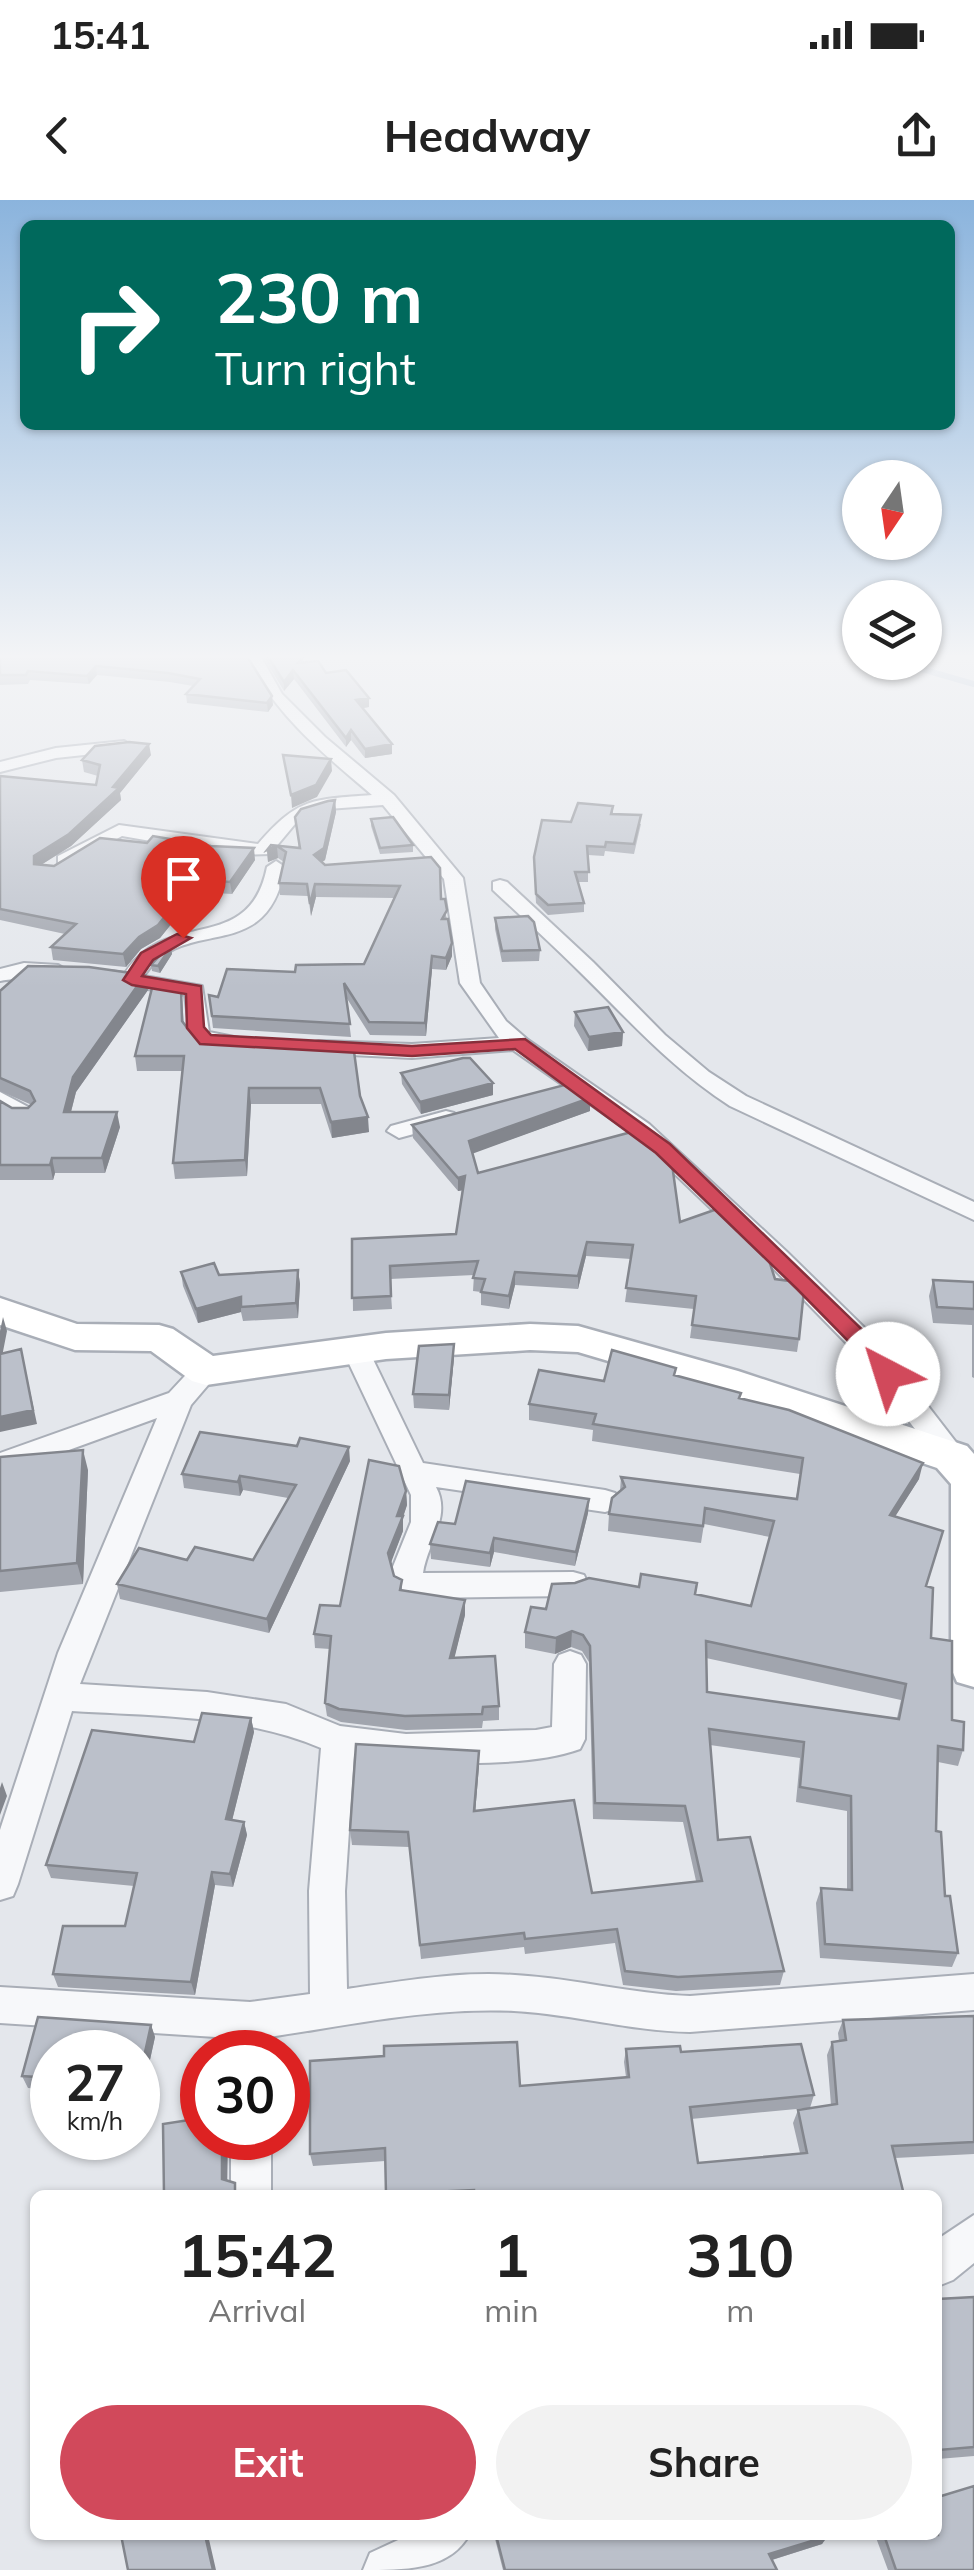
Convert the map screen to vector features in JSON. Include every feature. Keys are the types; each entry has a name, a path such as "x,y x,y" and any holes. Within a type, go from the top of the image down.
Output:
{"street":[{"path":"351,766 388,799 430,860 457,890 470,984 482,1006 518,1043 663,1148 866,1347 966,1472 974,1668"},
{"path":"48,871 112,831 230,849 263,850 294,814 326,804 388,799"},
{"path":"132,980 157,948 258,913 270,894 276,867"},
{"path":"500,886 701,1078 738,1101 974,1212"},
{"path":"0,975 16,970 41,970 195,990 199,1036 218,1042 254,1044"},
{"path":"302,1047 412,1051 518,1043"},
{"path":"542,1092 578,1083"},
{"path":"0,1099 24,1114"},
{"path":"399,1130 471,1112"},
{"path":"0,1311 75,1336 158,1338 206,1372"},
{"path":"0,1884 60,1696 130,1510 178,1400 206,1372 465,1339 578,1340 724,1381 966,1472"},
{"path":"356,1351 426,1494 426,1522 407,1569 409,1580 424,1586 574,1584"},
{"path":"0,1464 178,1400"},
{"path":"416,1474 605,1501"},
{"path":"60,1696 207,1706 286,1718 338,1740 406,1748 562,1742 571,1731 570,1664"},
{"path":"329,2011 327,1891 338,1740"},
{"path":"269,2030 329,2011 383,2000 457,1992 518,1993 644,2014 690,2014 974,1992"},
{"path":"0,2005 202,2030"},
{"path":"251,2160 251,2190"},
{"path":"942,2262 974,2236"},
{"path":"387,2570 427,2551 440,2540"}],"building":[{"path":"100,766 131,766 113,787 119,788 69,834 34,856 34,864 54,866 100,838 147,843 153,836 211,846 254,848 230,882 195,879 158,925 123,954 51,947 76,924 0,909 0,776 96,785"},
{"path":"285,766 327,766 316,785 291,795"},
{"path":"335,800 324,848 314,855 325,865 431,857 440,868 441,899 445,899 447,910 442,919 448,919 452,943 446,958 432,956 425,1023 369,1022 344,983 350,1024 212,1016 209,995 218,997 227,969 295,972 296,965 364,964 400,886 315,884 310,904 307,884 279,883 286,852 277,846 267,850 271,845 300,848 295,817 301,809"},
{"path":"578,803 613,806 611,814 641,815 634,844 606,842 605,847 587,846 589,872 575,872 584,903 548,905 536,894 534,857 542,820 571,822"},
{"path":"393,817 413,845 380,848 371,819"},
{"path":"528,916 534,922 540,950 502,951 495,918"},
{"path":"171,947 158,966 151,965 163,952"},
{"path":"28,966 89,967 145,975 73,1077 64,1112 117,1112 102,1158 52,1158 50,1165 0,1165 0,1101 12,1108 28,1108 35,1101 30,1091 0,1078 0,991"},
{"path":"153,984 181,988 182,1021 188,1029 216,1037 353,1044 360,1096 368,1117 331,1122 320,1088 249,1088 245,1160 173,1163 184,1056 135,1056"},
{"path":"608,1007 623,1032 589,1037 575,1012"},
{"path":"470,1058 493,1083 420,1102 401,1073"},
{"path":"572,1083 590,1098 469,1141 478,1173 639,1130 672,1164 680,1222 720,1208 766,1251 775,1279 797,1282 804,1290 799,1339 692,1325 696,1296 626,1288 633,1245 587,1242 578,1276 515,1272 509,1296 481,1292 485,1279 473,1278 478,1261 390,1266 391,1296 352,1298 352,1239 456,1234 465,1176 458,1178 412,1125"},
{"path":"214,1263 219,1275 298,1270 296,1303 241,1307 241,1297 196,1309 181,1272"},
{"path":"933,1280 974,1282 974,1309 937,1307"},
{"path":"454,1344 449,1395 413,1394 419,1346"},
{"path":"21,1349 33,1410 0,1417 0,1354"},
{"path":"612,1350 676,1368 674,1375 741,1393 739,1398 789,1410 923,1463 890,1515 943,1531 926,1586 933,1588 931,1638 952,1641 952,1720 964,1722 963,1750 938,1746 936,1831 941,1832 945,1896 950,1896 958,1953 825,1944 821,1888 852,1890 851,1796 800,1787 804,1742 709,1729 718,1840 750,1837 784,1971 678,1977 625,1971 617,1929 525,1939 524,1933 420,1945 408,1832 350,1830 356,1744 479,1751 474,1811 574,1800 592,1893 702,1881 685,1806 595,1803 590,1646 583,1635 572,1631 556,1638 525,1632 531,1607 546,1609 552,1584 589,1578 639,1587 641,1574 697,1583 695,1594 751,1606 774,1521 705,1508 703,1526 609,1514 612,1498 625,1487 621,1477 797,1499 803,1458 593,1424 596,1414 529,1404 539,1370 604,1381","holes":["706,1641 906,1684 899,1719 707,1692"]},
{"path":"200,1432 297,1446 300,1438 349,1447 267,1619 117,1584 139,1548 187,1560 195,1547 253,1560 296,1485 240,1476 238,1482 182,1474"},
{"path":"83,1450 77,1563 0,1571 0,1457"},
{"path":"369,1460 399,1466 406,1491 397,1516 403,1516 388,1553 394,1576 402,1580 400,1590 465,1600 450,1658 495,1656 499,1706 483,1707 482,1714 405,1716 339,1709 325,1703 331,1636 314,1634 320,1605 340,1606"},
{"path":"466,1481 589,1499 576,1552 494,1538 490,1553 430,1544 438,1522 455,1524"},
{"path":"202,1713 251,1718 226,1819 244,1822 230,1874 212,1872 191,1982 53,1974 63,1926 125,1926 137,1873 46,1865 92,1730 194,1742"},
{"path":"974,2016 974,2142 892,2146 903,2190 386,2190 385,2148 310,2154 310,2061 384,2056 384,2046 517,2042 520,2086 629,2077 626,2049 680,2046 681,2052 801,2044 814,2095 690,2107 698,2163 807,2153 798,2110 837,2104 832,2042 846,2040 843,2020"},
{"path":"38,2017 151,2025 150,2030 34,2030"},
{"path":"30,2046 30,2077 22,2076"},
{"path":"180,2121 180,2160 222,2160 222,2179 235,2183 235,2190 164,2190 163,2124"},
{"path":"974,2297 974,2447 942,2450 942,2299"},
{"path":"974,2486 974,2570 896,2570 886,2540 942,2540 942,2496"},
{"path":"122,2540 206,2540 213,2570 128,2570"},
{"path":"497,2540 815,2540 769,2554 777,2570 505,2570"}],"route":[{"path":"183,938 146,956 132,980 195,990 196,1028 206,1040 412,1051 518,1043 663,1148 804,1284 888,1374"}]}
